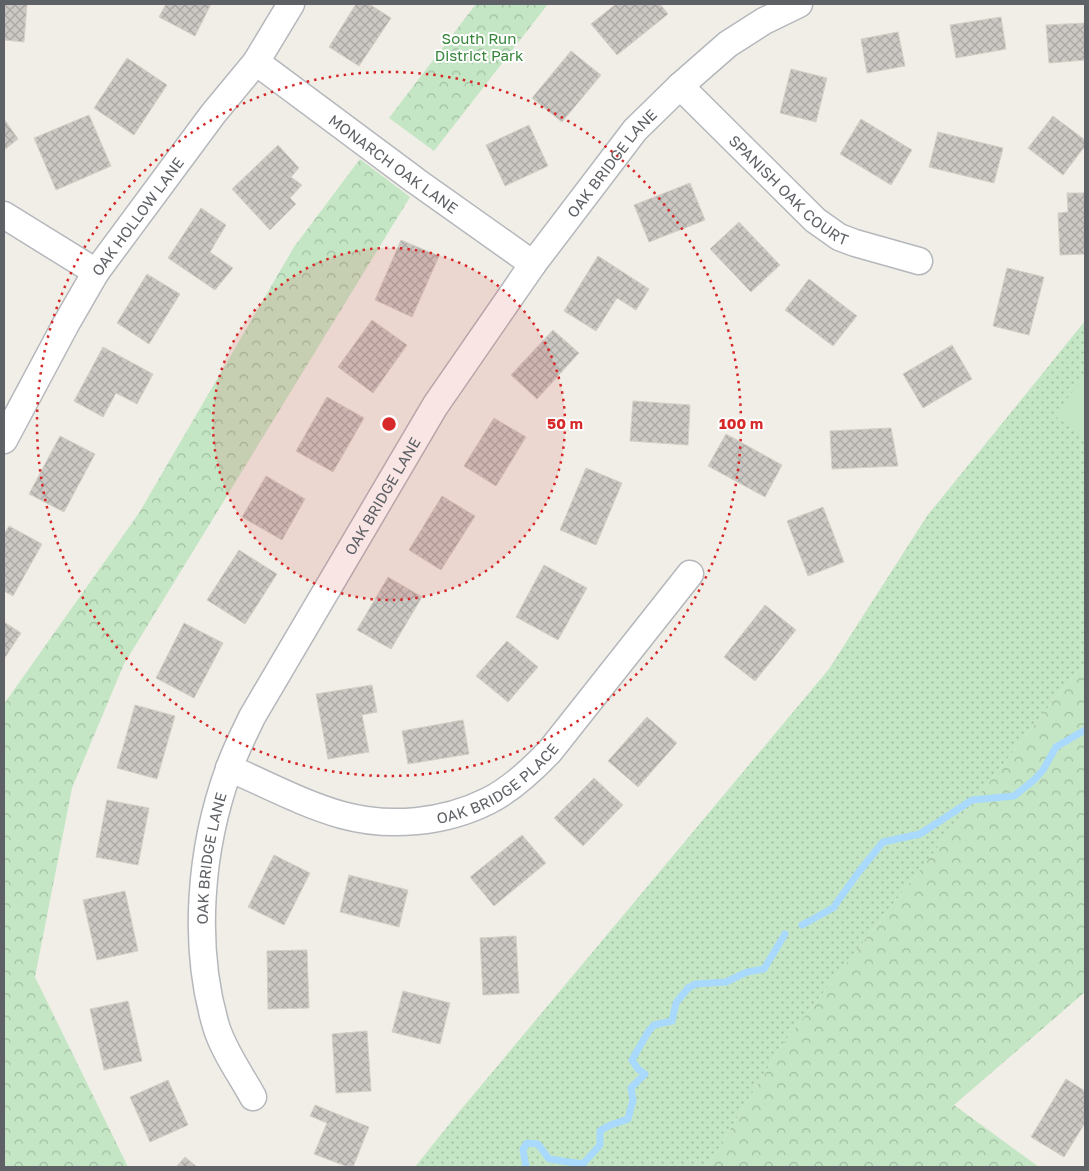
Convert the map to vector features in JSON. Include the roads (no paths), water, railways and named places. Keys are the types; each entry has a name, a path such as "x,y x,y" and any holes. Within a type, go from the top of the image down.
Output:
{"street":[{"name":"OAK HOLLOW LANE","path":"4,440 96,272 212,114 256,62 292,4"},
{"name":"OAK BRIDGE LANE","path":"253,1097 216,1027 208,987 203,946 205,866 214,819 229,768 252,717 435,406 533,264 635,130 680,86 728,44 764,21 799,4"},
{"name":"MONARCH OAK LANE","path":"256,62 416,181 533,264"},
{"name":"SPANISH OAK COURT","path":"680,86 815,220 839,237 919,261"},
{"path":"4,215 96,272"},
{"name":"OAK BRIDGE PLACE","path":"229,768 320,807 366,820 407,822 462,812 488,800 534,768 550,751 690,574"}],"waterway":[{"path":"802,925 833,908 883,842 920,834 972,800 1014,796 1043,770 1056,747 1085,730"},
{"path":"526,1167 523,1149 527,1143 538,1144 549,1159 583,1164 600,1145 600,1131 610,1125 628,1119 633,1100 631,1088 645,1074 638,1069 632,1060 654,1025 672,1021 676,1003 688,988 696,984 726,982 747,972 764,969 785,934"}],"park label":[{"name":"South Run District Park","path":"479,46"}]}
